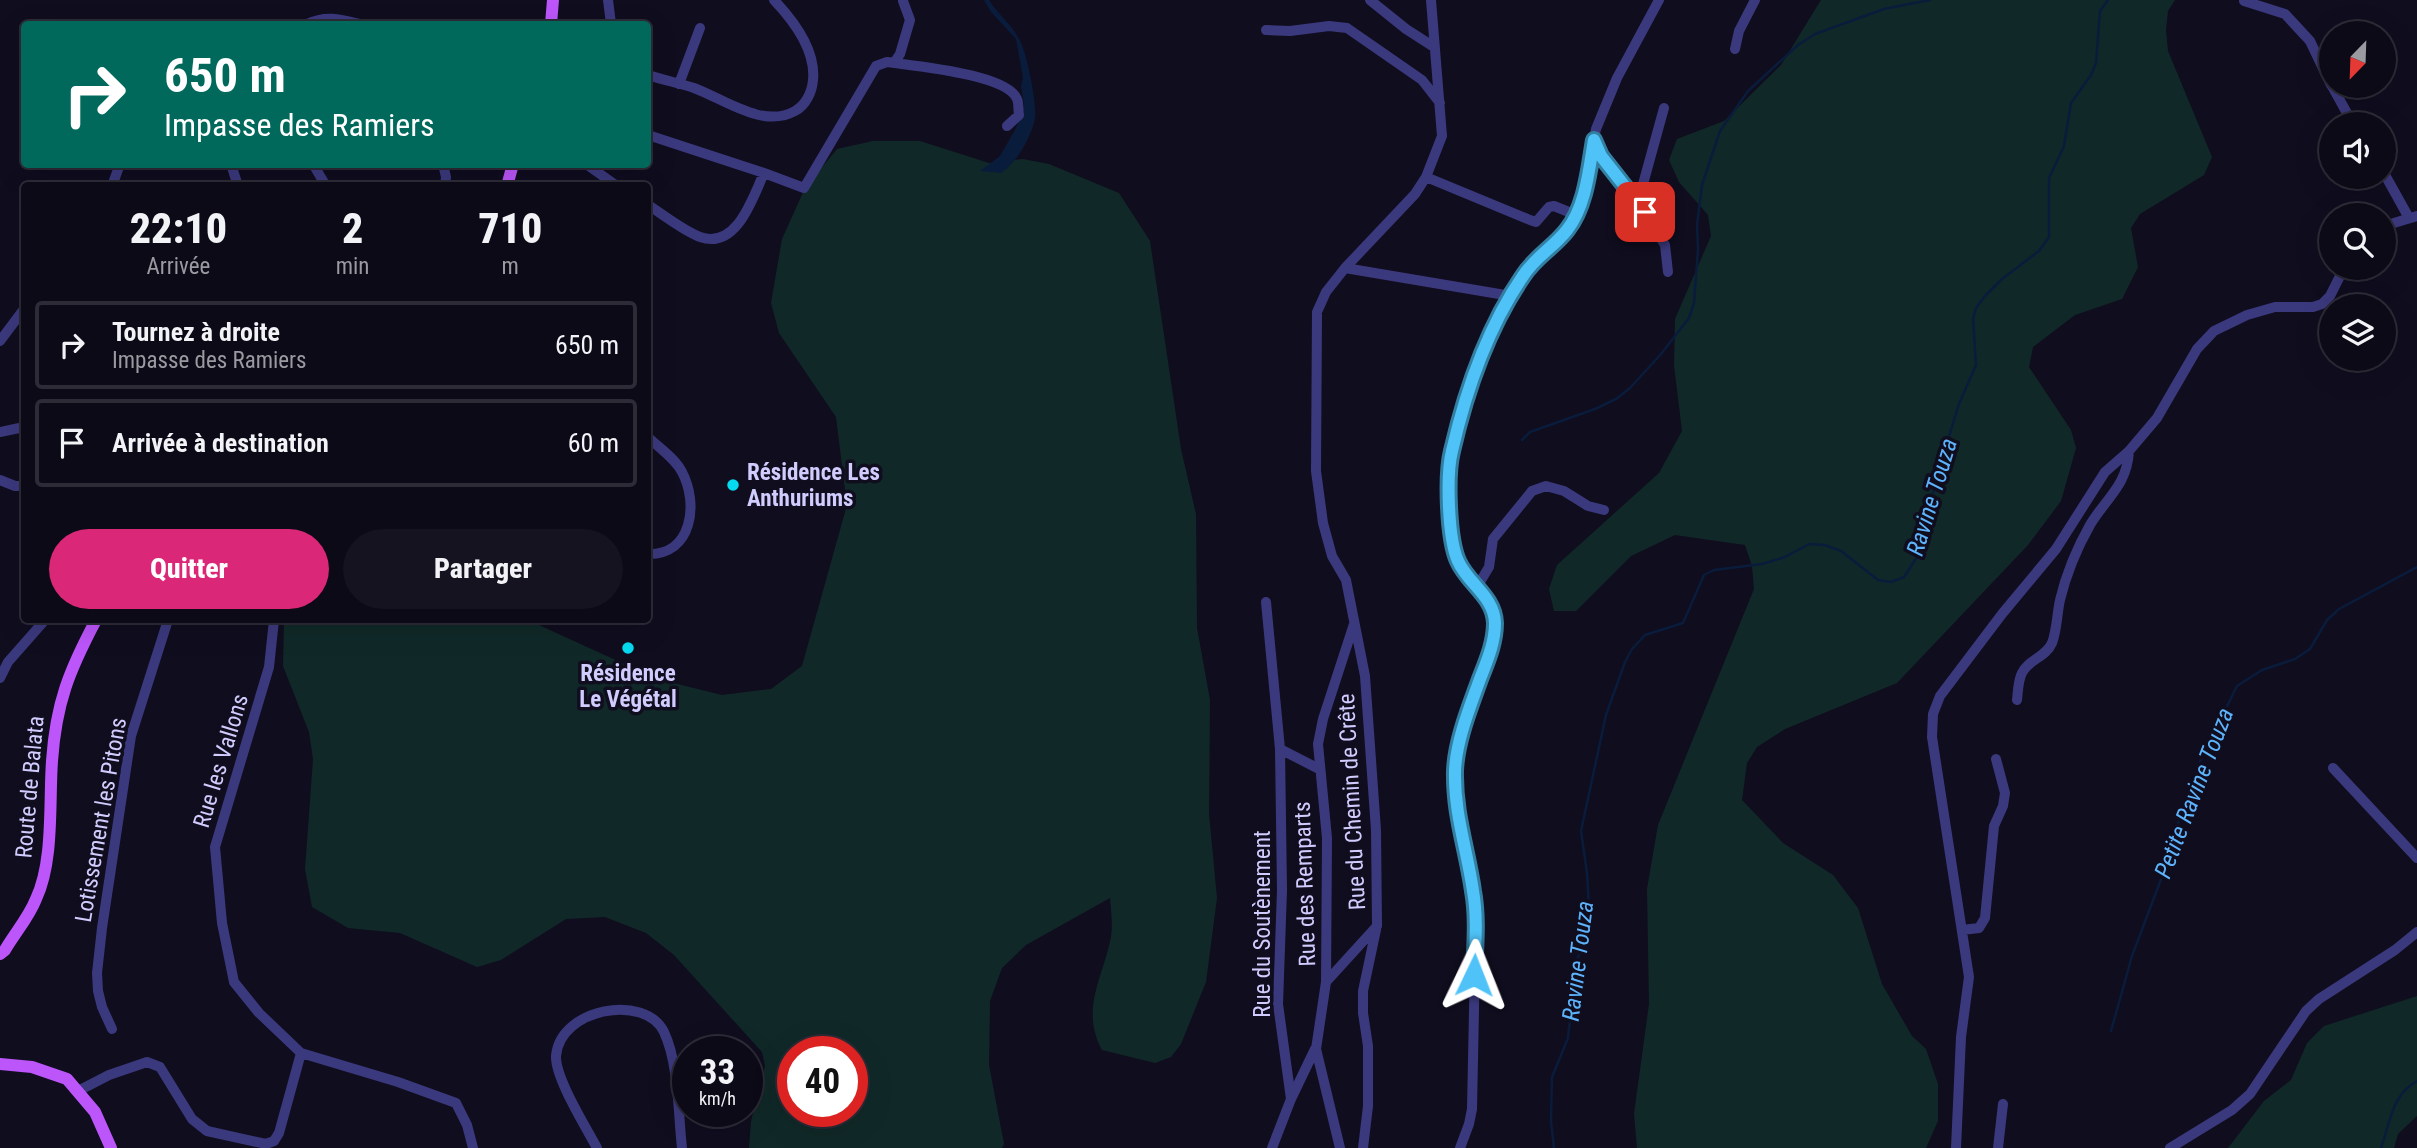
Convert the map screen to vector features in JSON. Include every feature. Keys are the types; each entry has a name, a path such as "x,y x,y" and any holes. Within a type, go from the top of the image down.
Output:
{"main road":[{"path":"550,1 551,21"},
{"name":"Route de Balata","path":"0,954 37,899 46,861 52,761 60,701 74,661 94,623"},
{"path":"0,1064 32,1067 67,1079 95,1112 111,1148"}],"street":[{"path":"608,0 611,21"},
{"path":"651,76 764,117 785,116 799,108 811,89 812,65 798,28 774,0"},
{"path":"1370,0 1434,47"},
{"name":"Rue du Chemin de Crête","path":"1363,1148 1368,1106 1368,1046 1363,991 1377,925 1377,830 1365,676 1346,580 1332,556 1323,523 1316,471 1318,312 1326,292 1345,268 1415,194 1426,177 1442,136 1431,0"},
{"path":"1460,1148 1472,1109 1476,912 1460,831 1455,769 1458,749 1492,650 1495,623 1489,600 1463,570 1454,549 1450,503 1451,454 1469,390 1491,330 1534,261 1568,229 1576,215 1586,182 1596,129 1617,78 1658,0"},
{"path":"1735,49 1739,31 1755,0"},
{"path":"894,63 900,54 910,20 903,1"},
{"path":"2244,1 2285,15 2310,41 2319,60"},
{"path":"314,21 320,18 349,21"},
{"path":"1266,30 1290,32 1335,26 1347,28 1422,80 1441,105"},
{"path":"678,84 700,28"},
{"path":"651,136 804,188 876,66 882,62 975,75 1008,88 1017,98 1019,115 1007,126"},
{"path":"1636,199 1640,195 1664,108"},
{"path":"1594,140 1601,156 1636,199 1665,245 1668,272"},
{"path":"592,168 611,182"},
{"path":"651,207 694,234 710,239 718,237 734,229 741,221 764,173"},
{"path":"1426,177 1536,222 1549,207 1554,206 1576,215"},
{"path":"2395,189 2413,217 2396,222"},
{"path":"1345,268 1511,296"},
{"path":"1956,1148 1961,1037 1969,976 1932,737 1933,714 1940,696 2002,614 2056,549 2105,472 2129,451 2157,418 2197,349 2214,331 2247,315 2275,307 2313,307 2322,304 2330,296 2338,280"},
{"path":"0,341 21,313"},
{"path":"0,432 21,428"},
{"path":"651,440 682,470 691,505 688,529 682,539 674,548 651,554"},
{"path":"2017,699 2022,673 2029,664 2043,655 2052,643 2063,588 2071,565 2090,525 2123,480 2129,451"},
{"path":"0,480 21,486"},
{"path":"1477,587 1489,567 1493,539 1532,491 1546,486 1564,491 1588,506 1604,510"},
{"name":"Rue du Soutènement","path":"1266,602 1280,749 1282,890 1278,1004 1290,1100"},
{"name":"Rue des Remparts","path":"1340,1148 1316,1049 1326,982 1327,838 1318,744 1323,719 1355,620"},
{"path":"0,678 8,662 41,623"},
{"name":"Lotissement les Pitons","path":"112,1029 98,990 102,928 131,736 166,623"},
{"name":"Rue les Vallons","path":"274,623 269,667 215,847 222,923 234,982 259,1013 301,1053 398,1082 456,1104 467,1125 473,1148"},
{"path":"1280,749 1319,769"},
{"path":"1962,930 1979,928 1985,918 1994,826 2003,806 2005,793 1996,759"},
{"path":"2333,768 2417,858"},
{"path":"1326,982 1377,925"},
{"path":"2170,1148 2232,1110 2250,1094 2305,1012 2319,999 2395,950 2417,932"},
{"path":"597,1148 560,1074 556,1057 560,1041 569,1027 582,1018 603,1012 629,1010 648,1015 663,1030 674,1065 682,1148"},
{"path":"1272,1148 1290,1100 1316,1049"},
{"path":"78,1091 109,1075 147,1062 160,1067 192,1119 207,1130 266,1144 274,1141 279,1133 301,1053"},
{"path":"1998,1148 2003,1104"}],"green space":[{"path":"1821,0 2175,0 2168,11 2168,51 2212,157 2204,175 2140,214 2131,228 2138,267 2122,299 2075,315 2033,347 2029,367 2071,430 2076,448 2061,501 2028,545 1897,683 1785,729 1757,747 1747,763 1742,800 1783,843 1833,875 1858,908 1882,984 1912,1036 1926,1049 1938,1084 1938,1121 1926,1148 1637,1148 1634,1114 1649,1004 1647,889 1658,825 1754,589 1752,566 1745,545 1675,535 1631,556 1576,611 1554,611 1549,589 1557,565 1659,473 1682,431 1674,365 1675,319 1711,236 1708,215 1679,182 1669,160 1677,139 1724,121 1781,65"},
{"path":"873,141 920,141 989,163 1023,159 1049,164 1119,193 1150,241 1181,449 1196,514 1197,628 1210,700 1209,814 1217,898 1206,982 1181,1044 1171,1057 1155,1063 1102,1050 1096,1035 1093,1007 1111,937 1110,898 1026,945 1002,968 990,1001 989,1065 1004,1144 1002,1148 749,1148 751,1127 763,1127 763,1036 747,1036 674,955 646,933 605,917 566,919 501,960 477,967 400,933 348,928 312,907 305,869 313,759 309,732 283,666 284,623 535,623 657,679 722,695 771,689 802,666 847,505 836,417 779,333 771,303 782,239 805,188 837,149"},
{"path":"2417,996 2417,1116 2398,1134 2394,1148 2228,1148 2264,1101 2291,1080 2307,1043 2324,1026"}],"water":[{"path":"984,0 989,0 1019,39 1028,66 1034,102 1035,118 1027,141 1018,156 1001,173 980,171 1000,156 1016,128 1024,105 1021,86 1023,78 1016,39 991,12"}],"waterway":[{"path":"1522,440 1530,432 1616,399 1630,388 1661,354 1689,318 1694,303 1697,225 1702,185 1720,131 1748,91 1798,45 1815,34 1884,9 1930,0"},
{"name":"Ravine Touza","path":"1554,1148 1551,1121 1552,1077 1568,1038 1576,962 1585,941 1589,908 1581,831 1606,715 1625,662 1632,649 1645,635 1683,623 1704,575 1714,570 1762,564 1785,557 1809,544 1825,545 1841,551 1878,580 1891,582 1904,577 1917,557 1940,465 1959,404 1976,365 1973,319 1976,308 2002,279 2039,251 2049,237 2049,178 2064,146 2071,103 2091,75 2096,63 2100,11 2108,0"},
{"name":"Petite Ravine Touza","path":"2111,1031 2132,956 2201,759 2237,686 2262,670 2295,659 2310,649 2327,620 2339,609 2417,567"},
{"path":"2381,1148 2397,1101 2402,1093 2417,1081"}],"place":[{"name":"Résidence Les Anthuriums","path":"733,485"},
{"name":"Résidence Le Végétal","path":"628,648"}],"route":[{"path":"1474,975 1476,912 1460,831 1455,769 1458,749 1492,650 1495,623 1489,600 1463,570 1454,549 1450,513 1451,454 1469,390 1491,330 1522,276 1568,229 1579,208 1594,140 1601,156 1645,212"}]}
